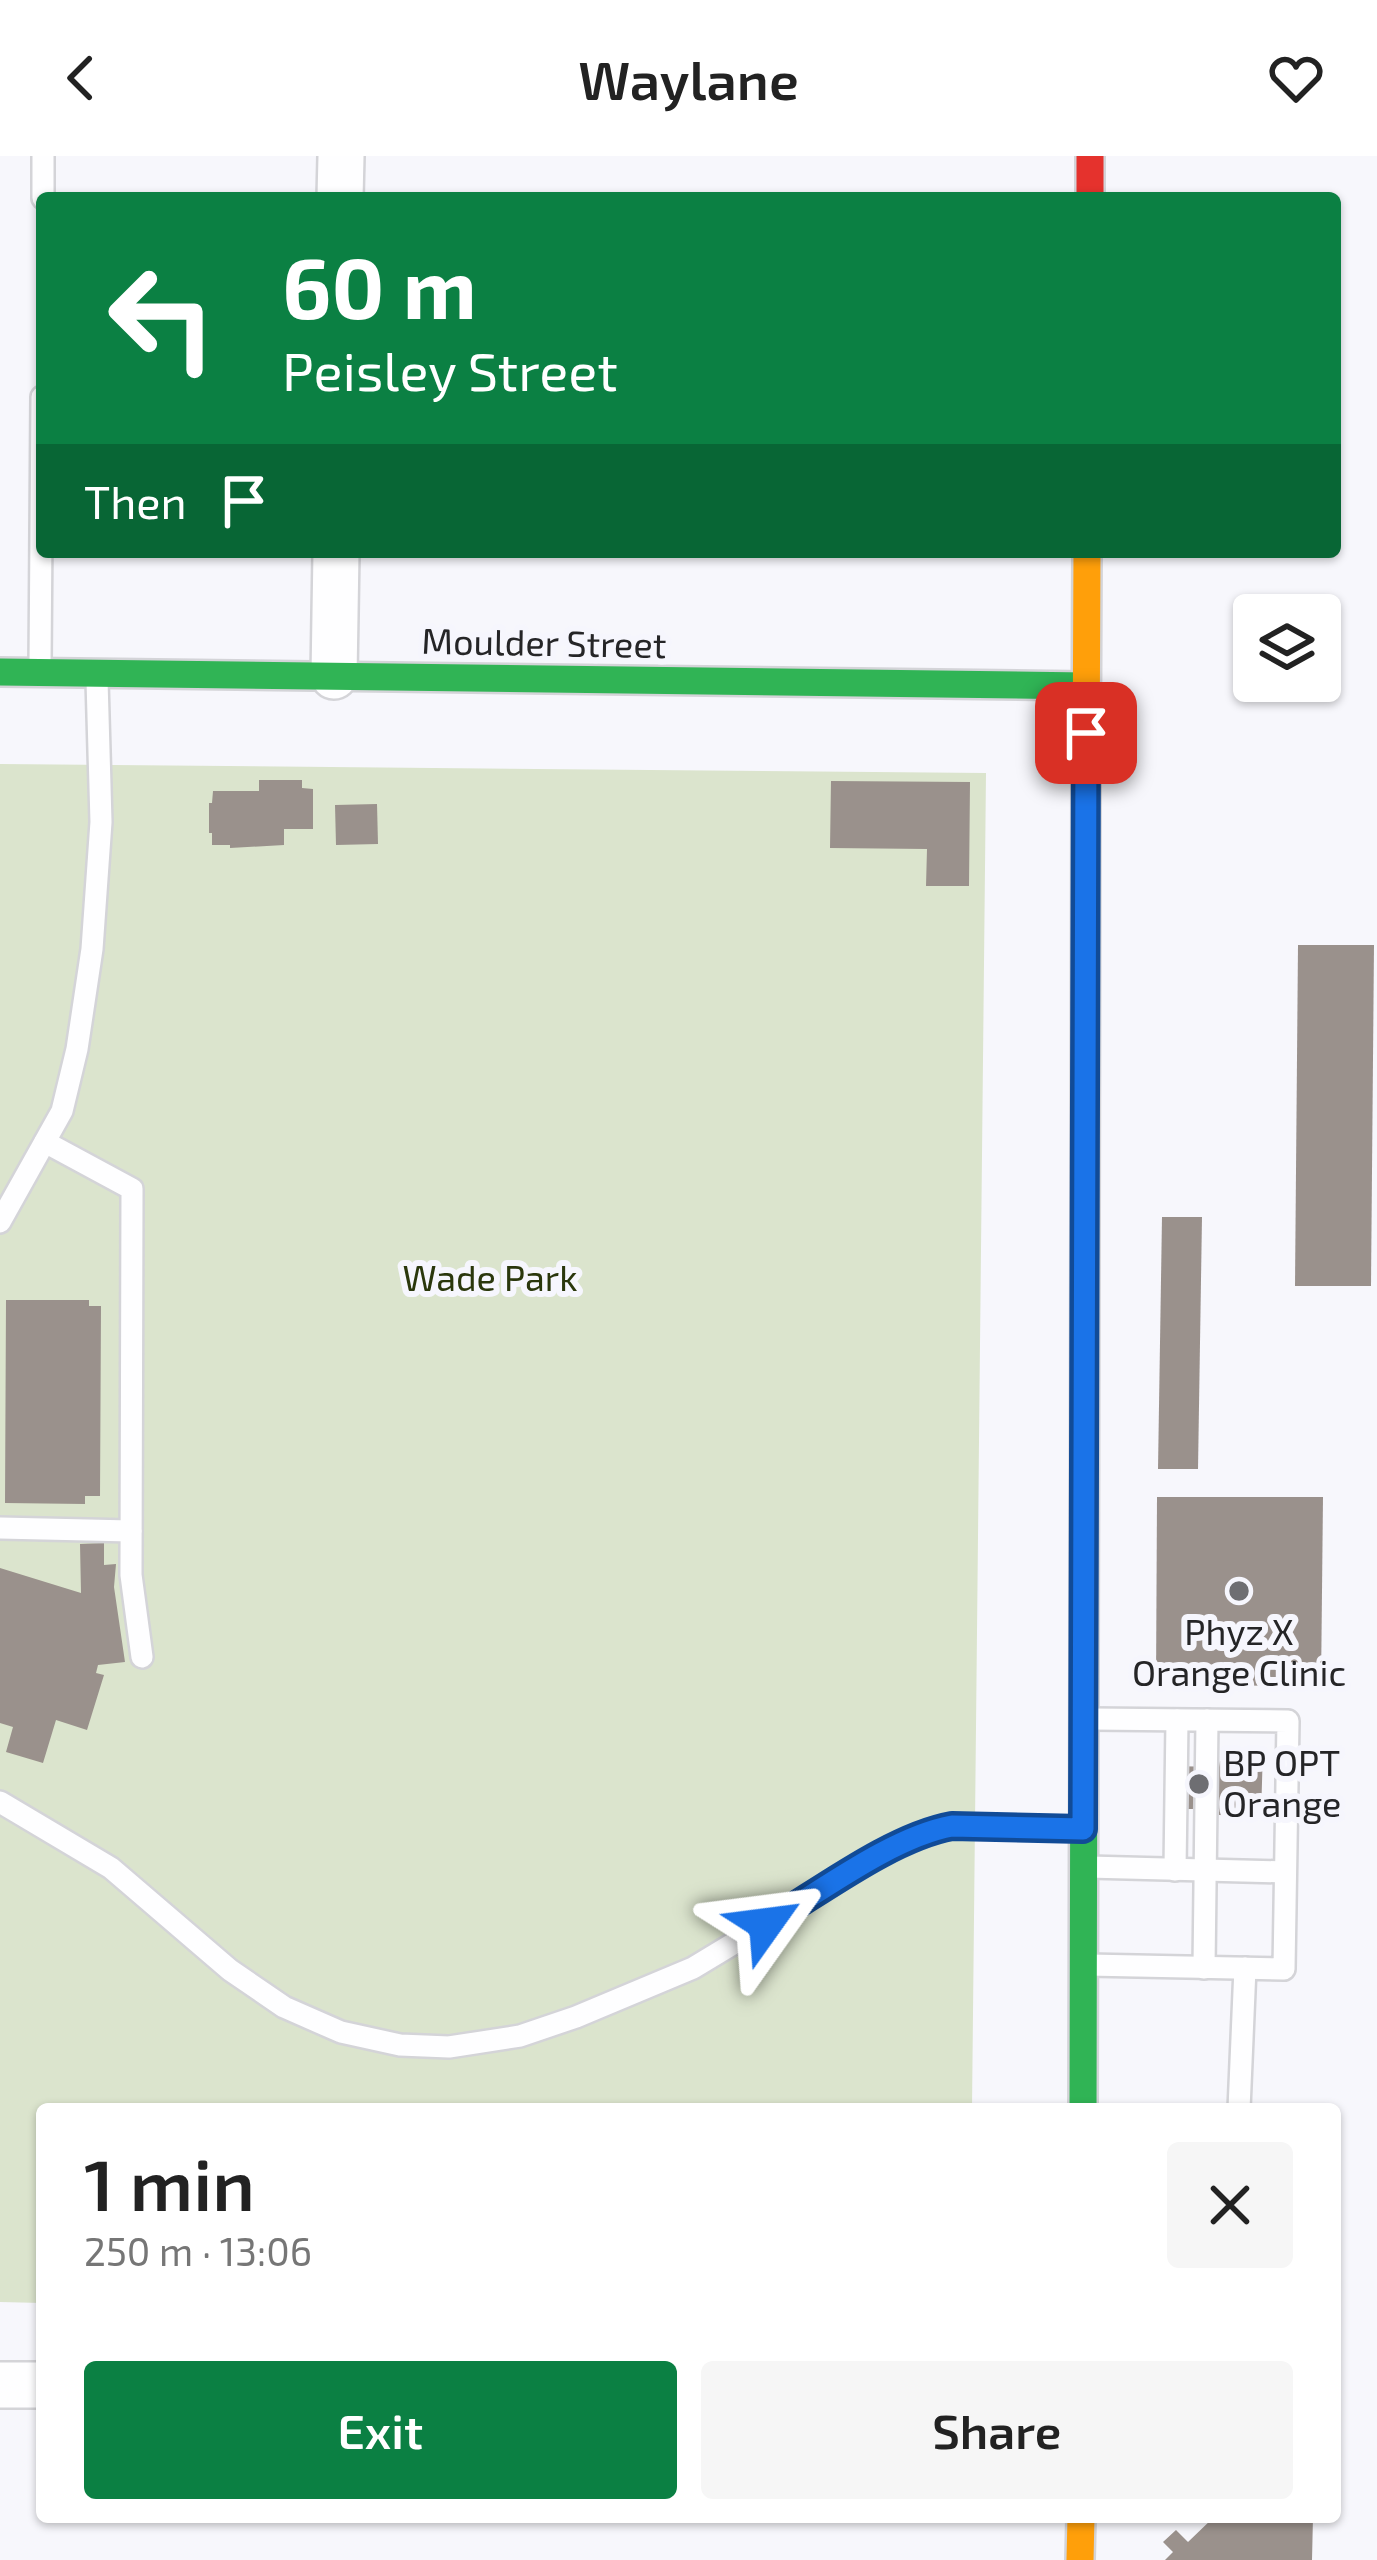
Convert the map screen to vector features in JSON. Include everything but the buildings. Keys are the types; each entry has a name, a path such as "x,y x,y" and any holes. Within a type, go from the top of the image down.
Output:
{"main road":[{"path":"1090,156 1090,192"},
{"path":"1083,2103 1087,558"},
{"name":"Moulder Street","path":"0,672 1086,686"},
{"path":"1081,2523 1081,2560"}],"street":[{"path":"340,192 341,156"},
{"path":"334,676 336,558"},
{"path":"0,2385 36,2386"}],"lane":[{"path":"43,156 43,192"},
{"path":"40,672 41,558"},
{"path":"0,1222 62,1111 77,1049 92,949 101,822 97,673"},
{"path":"45,1142 132,1189 131,1575 142,1657"},
{"path":"0,1528 131,1531"},
{"path":"1083,1965 1284,1970 1288,1721 1084,1719"},
{"path":"1175,1870 1177,1720"},
{"path":"1204,1967 1207,1720"},
{"path":"0,1802 111,1868 230,1970 284,2007 341,2032 400,2045 449,2047 520,2036 692,1969 905,1840 932,1829 1083,1829"},
{"path":"1082,1867 1286,1872"},
{"path":"1239,2103 1245,1968"}],"green space":[{"name":"Wade Park","path":"0,764 986,773 972,2103 36,2103 36,2303 0,2302"}],"traffic: fast":[{"path":"0,672 1086,686"},
{"path":"1083,2103 1086,773"}],"traffic: slow":[{"path":"1086,773 1087,558"},
{"path":"1080,2560 1081,2523"}],"traffic: jam":[{"path":"1090,156 1090,192"}],"place":[{"name":"Phyz X Orange Clinic","path":"1239,1591"},
{"name":"BP OPT Orange","path":"1199,1784"}],"route":[{"path":"766,1924 905,1840 932,1829 1083,1829 1086,733"}]}
